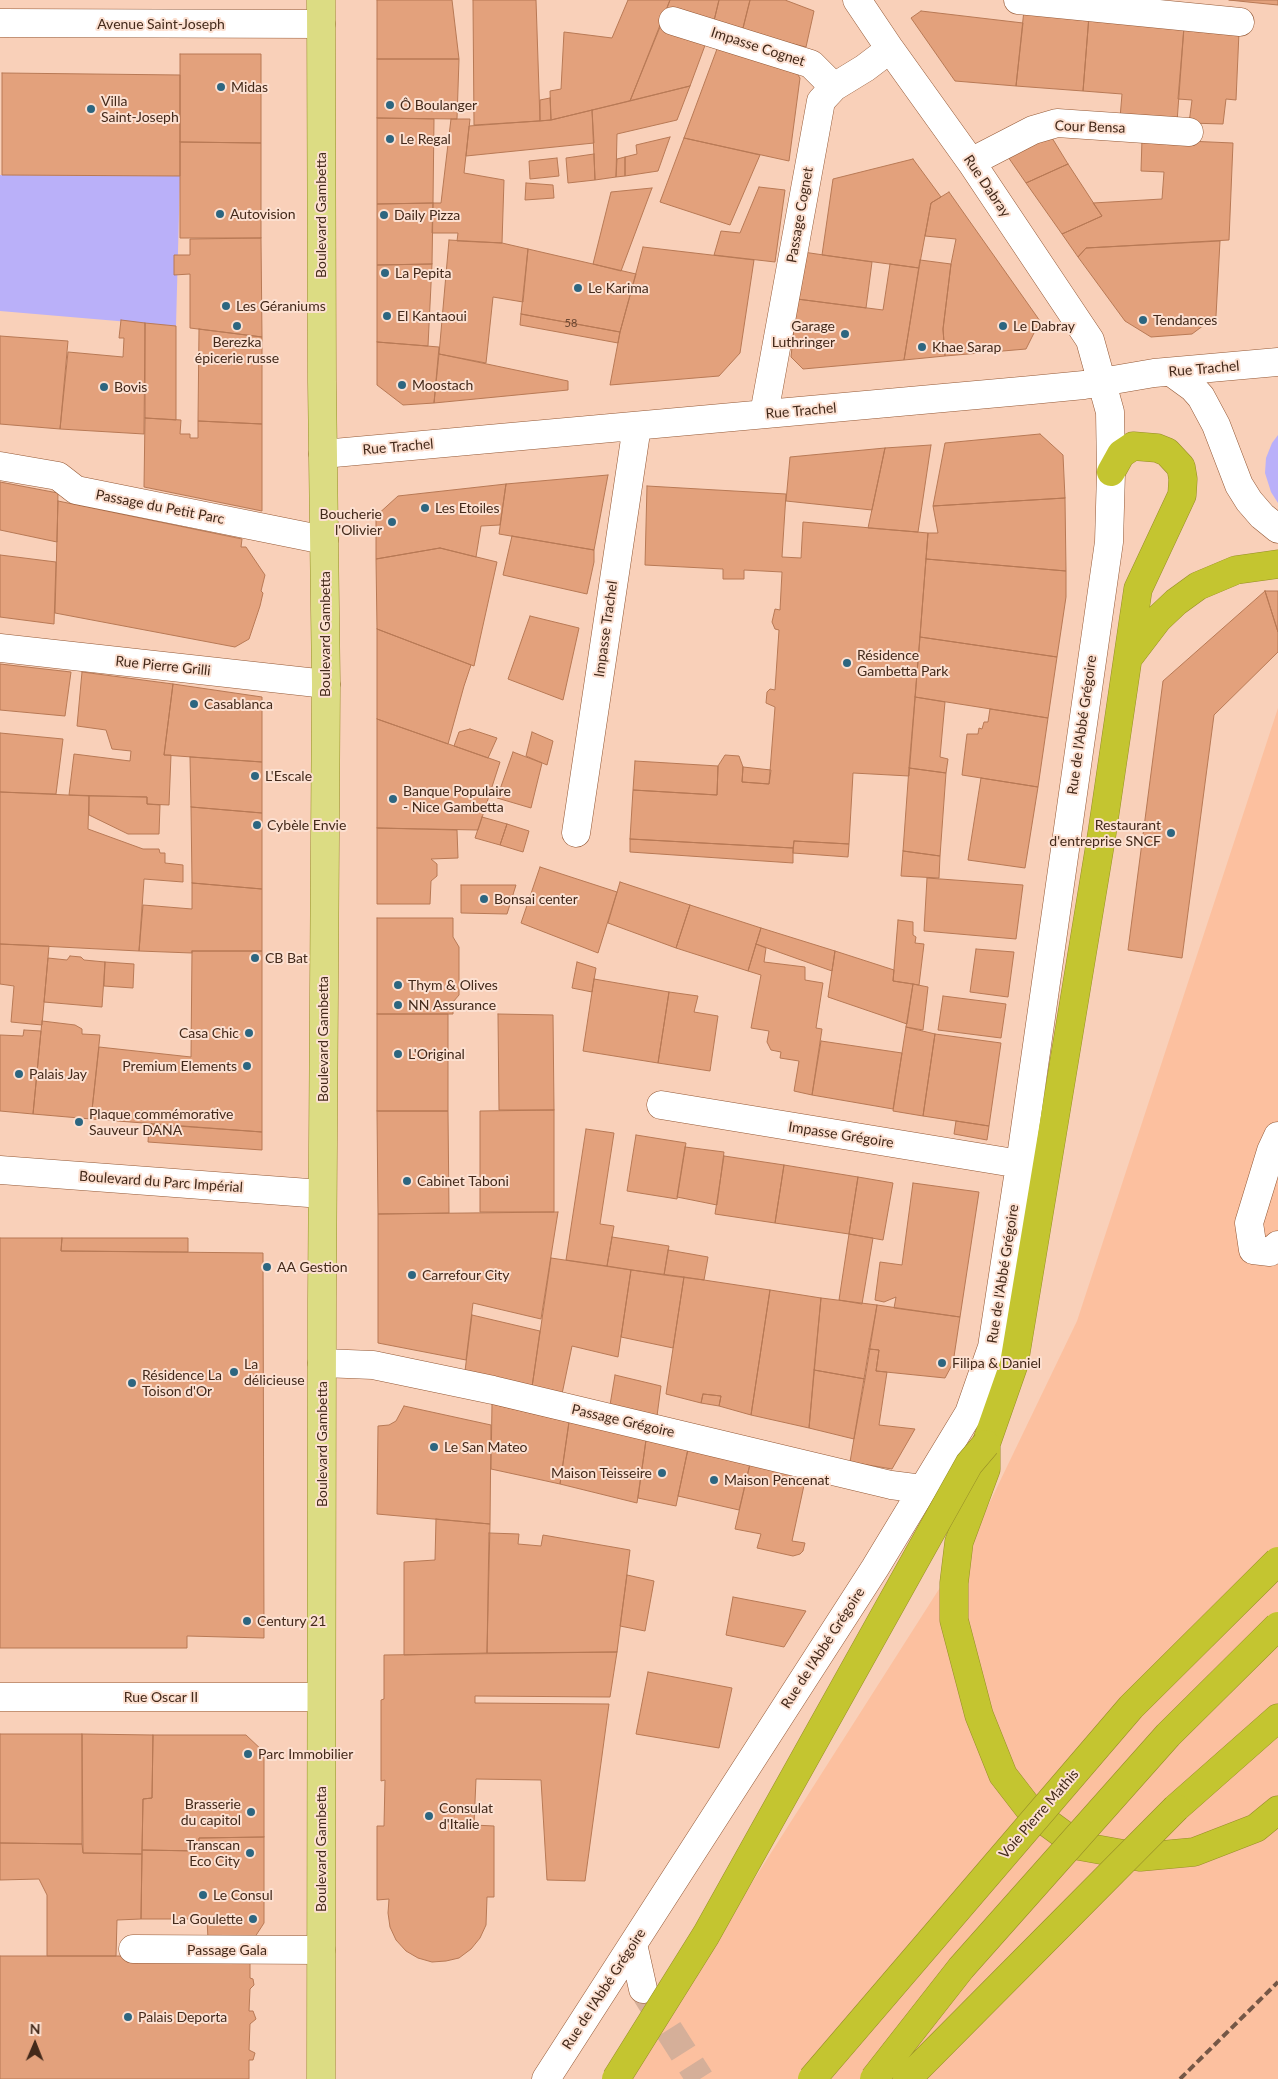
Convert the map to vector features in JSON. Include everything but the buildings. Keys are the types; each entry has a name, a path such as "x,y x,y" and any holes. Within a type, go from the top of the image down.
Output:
{"highway":[{"path":"1111,472 1121,454 1133,446 1144,446 1167,452 1181,466 1183,479 1182,495 1138,589 1102,833 1014,1364 986,1444 986,1469 959,1542 954,1583 954,1620 979,1716 1003,1775 1030,1810 1079,1846 1140,1857 1194,1852 1256,1828 1278,1810"},
{"path":"1126,661 1158,619 1176,602 1198,586 1236,570 1278,564"},
{"path":"616,2079 706,1935 969,1464 986,1444"},
{"name":"Voie Pierre Mathis","path":"812,2079 1131,1707 1278,1561"},
{"path":"874,2079 961,1968 1155,1750 1278,1626"},
{"path":"906,2079 1176,1808 1278,1718"}],"main road":[{"name":"Boulevard Gambetta","path":"321,12 326,684 322,1194 321,2079"}],"street":[{"path":"1018,0 1240,22"},
{"name":"Rue Dabray","path":"865,3 890,49 970,162 1090,340 1101,380"},
{"name":"Avenue Saint-Joseph","path":"0,23 321,12"},
{"name":"Impasse Cognet","path":"673,21 811,64 834,87"},
{"name":"Passage Cognet","path":"764,414 821,102 834,87 865,68 890,49"},
{"name":"Cour Bensa","path":"970,162 1033,130 1057,122 1189,132"},
{"name":"Rue Trachel","path":"323,454 1084,385 1101,380 1278,362"},
{"path":"1171,372 1193,388 1201,397 1216,425 1239,484 1248,501 1278,529"},
{"name":"Rue de l'Abbé Grégoire","path":"546,2079 876,1568 969,1413 992,1347 1109,542 1110,412 1101,380"},
{"name":"Impasse Trachel","path":"576,833 636,426"},
{"name":"Passage du Petit Parc","path":"0,466 58,476 76,490 324,540"},
{"name":"Rue Pierre Grilli","path":"0,648 326,684"},
{"name":"Impasse Grégoire","path":"661,1105 1020,1164"},
{"path":"1278,1136 1271,1151 1249,1223 1253,1250 1270,1252 1278,1245"},
{"name":"Boulevard du Parc Impérial","path":"0,1170 322,1194"},
{"name":"Passage Grégoire","path":"322,1364 373,1365 493,1390 891,1485 922,1490"},
{"name":"Rue Oscar II","path":"0,1697 321,1697"},
{"path":"633,1944 643,1989"},
{"name":"Passage Gala","path":"133,1949 321,1950"}],"shaded area":[{"path":"0,175 180,176 176,326 0,311"},
{"path":"1278,435 1278,503 1271,492 1265,473 1266,458 1272,443"},
{"path":"1278,708 1278,2079 627,2079 976,1531 1077,1321"}],"tunnel":[{"path":"646,1994 700,2079"}],"railway":[{"path":"1180,2079 1278,1982"}],"place":[{"name":"Midas","path":"221,87"},
{"name":"Ô Boulanger","path":"390,105"},
{"name":"Villa Saint-Joseph","path":"91,109"},
{"name":"Le Regal","path":"390,139"},
{"name":"Autovision","path":"220,214"},
{"name":"Daily Pizza","path":"384,215"},
{"name":"La Pepita","path":"385,273"},
{"name":"Le Karima","path":"578,288"},
{"name":"Les Géraniums","path":"226,306"},
{"name":"El Kantaoui","path":"387,316"},
{"name":"Tendances","path":"1143,320"},
{"name":"Berezka épicerie russe","path":"237,326"},
{"name":"Le Dabray","path":"1003,326"},
{"name":"Garage Luthringer","path":"845,334"},
{"name":"Khae Sarap","path":"922,347"},
{"name":"Moostach","path":"402,385"},
{"name":"Bovis","path":"104,387"},
{"name":"Les Etoiles","path":"425,508"},
{"name":"Boucherie l'Olivier","path":"392,522"},
{"name":"Résidence Gambetta Park","path":"847,663"},
{"name":"Casablanca","path":"194,704"},
{"name":"L'Escale","path":"255,776"},
{"name":"Banque Populaire - Nice Gambetta","path":"393,799"},
{"name":"Cybèle Envie","path":"257,825"},
{"name":"Restaurant d'entreprise SNCF","path":"1171,833"},
{"name":"Bonsai center","path":"484,899"},
{"name":"CB Bat","path":"255,958"},
{"name":"Thym & Olives","path":"398,985"},
{"name":"NN Assurance","path":"398,1005"},
{"name":"Casa Chic","path":"249,1033"},
{"name":"L'Original","path":"398,1054"},
{"name":"Premium Elements","path":"247,1066"},
{"name":"Palais Jay","path":"19,1074"},
{"name":"Plaque commémorative Sauveur DANA","path":"79,1122"},
{"name":"Cabinet Taboni","path":"407,1181"},
{"name":"AA Gestion","path":"267,1267"},
{"name":"Carrefour City","path":"412,1275"},
{"name":"Filipa & Daniel","path":"942,1363"},
{"name":"La délicieuse","path":"234,1372"},
{"name":"Résidence La Toison d'Or","path":"132,1383"},
{"name":"Le San Mateo","path":"434,1447"},
{"name":"Maison Teisseire","path":"662,1473"},
{"name":"Maison Pencenat","path":"714,1480"},
{"name":"Century 21","path":"247,1621"},
{"name":"Parc Immobilier","path":"248,1754"},
{"name":"Brasserie du capitol","path":"251,1812"},
{"name":"Consulat d'Italie","path":"429,1816"},
{"name":"Transcan Eco City","path":"250,1853"},
{"name":"Le Consul","path":"203,1895"},
{"name":"La Goulette","path":"253,1919"},
{"name":"Palais Deporta","path":"128,2017"}]}
